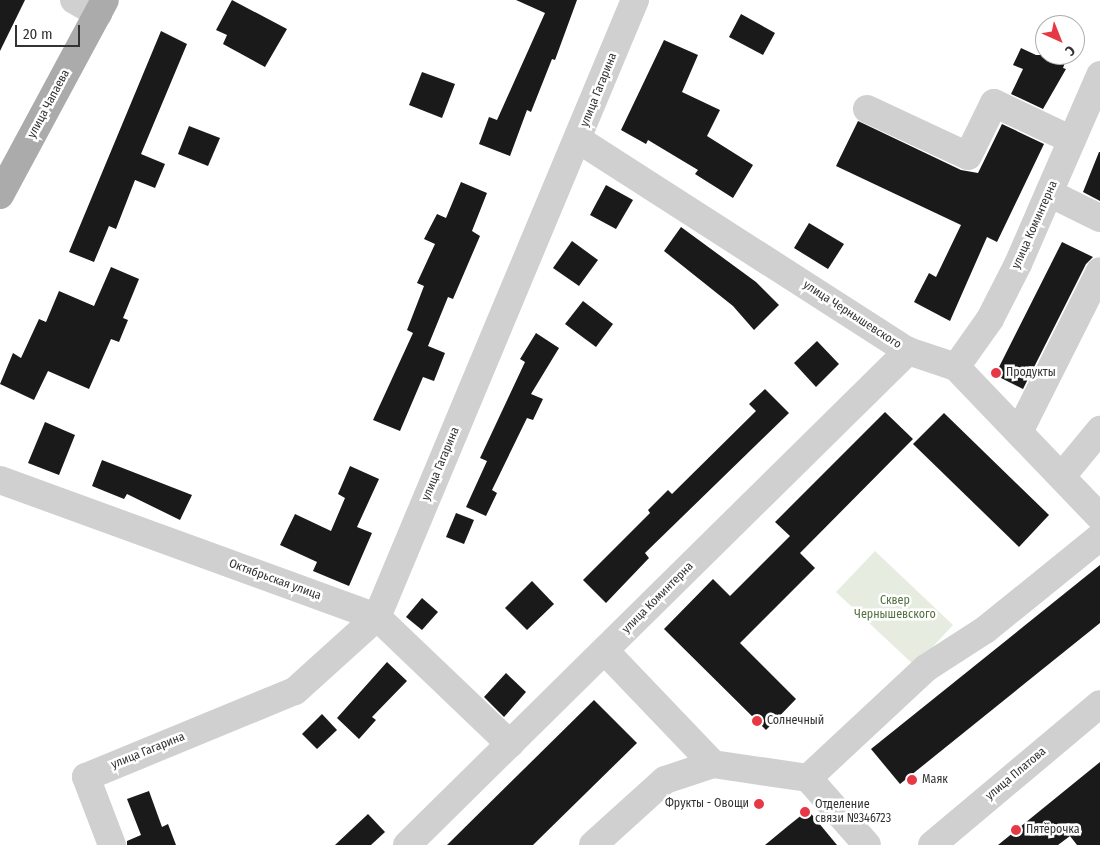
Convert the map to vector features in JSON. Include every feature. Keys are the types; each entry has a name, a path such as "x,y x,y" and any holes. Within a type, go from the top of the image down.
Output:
{"main road":[{"name":"улица Чапаева","path":"0,195 102,7"}],"street":[{"name":"улица Чапаева","path":"74,0 102,7"},
{"name":"улица Гагарина","path":"112,845 86,777 295,691 377,617 635,0"},
{"name":"улица Коминтерна","path":"956,367 990,319 1049,193 1100,75"},
{"path":"867,109 968,156 994,103 1072,140"},
{"name":"улица Чернышевского","path":"578,140 908,351 956,367 1100,517"},
{"path":"1049,193 1100,218"},
{"path":"1019,432 1100,271"},
{"name":"улица Коминтерна","path":"407,845 908,351"},
{"path":"1062,476 1100,430"},
{"name":"Октябрьская улица","path":"0,480 377,617 510,744"},
{"path":"808,778 926,668 985,630 1100,538"},
{"path":"605,651 713,764"},
{"name":"улица Платова","path":"932,845 1100,704"},
{"path":"593,845 665,780 713,764 808,778 867,845"}],"green space":[{"name":"Сквер Чернышевского","path":"875,551 953,625 915,666 836,592"}],"building":[{"path":"0,0 25,0 0,51"},
{"path":"232,0 287,29 265,67 223,44 227,35 216,30"},
{"path":"516,0 577,0 555,60 552,59 531,112 527,110 510,156 479,144 489,117 497,120 545,13"},
{"path":"741,14 775,33 763,55 729,37"},
{"path":"161,31 187,44 141,154 165,164 155,188 135,180 116,229 109,226 94,262 69,252"},
{"path":"664,40 698,55 682,92 720,110 707,136 753,165 733,198 695,174 698,170 648,140 646,144 621,130"},
{"path":"1021,48 1035,55 1035,65 1064,65 1063,68 1066,69 1043,109 1011,94 1023,69 1013,65"},
{"path":"422,72 455,84 442,118 409,105"},
{"path":"858,121 961,170 978,173 1002,124 1044,144 997,242 987,237 950,321 914,302 929,273 936,277 961,225 836,166"},
{"path":"189,126 220,138 208,166 178,154"},
{"path":"1100,152 1100,201 1083,192"},
{"path":"461,182 487,193 472,231 480,236 453,299 448,297 428,346 445,353 434,381 423,377 400,431 373,420 413,333 407,330 424,286 417,283 435,244 424,239 437,214 446,218"},
{"path":"606,185 633,200 616,229 590,215"},
{"path":"809,223 844,244 828,269 794,248"},
{"path":"681,227 756,282 779,305 754,330 733,306 664,251"},
{"path":"572,241 598,260 579,286 553,268"},
{"path":"1062,242 1093,257 1086,264 1023,389 995,375"},
{"path":"111,267 139,279 123,318 128,320 119,342 111,339 89,389 48,371 34,400 0,384 13,353 21,358 39,319 46,322 59,291 94,306"},
{"path":"583,301 613,324 596,347 565,324"},
{"path":"536,333 559,348 531,394 543,399 533,420 527,418 492,490 497,493 486,516 466,507 487,461 480,458 525,362 520,359"},
{"path":"817,341 839,364 816,387 794,363"},
{"path":"765,389 789,413 645,553 649,558 606,603 583,580 650,513 648,510 668,490 672,494 756,411 749,404"},
{"path":"885,412 913,439 800,553 815,568 740,643 796,699 766,730 664,629 713,579 730,596 790,536 775,522"},
{"path":"944,413 1049,515 1019,547 913,444"},
{"path":"45,422 75,435 59,475 28,463"},
{"path":"102,460 192,495 180,520 127,494 124,499 92,486"},
{"path":"350,466 379,479 357,527 372,533 349,586 313,571 317,562 280,545 295,514 331,531 345,498 338,494"},
{"path":"456,513 474,520 464,544 446,537"},
{"path":"1100,565 1100,623 900,784 871,749"},
{"path":"532,581 554,604 527,630 505,608"},
{"path":"422,598 438,612 422,630 406,617"},
{"path":"387,662 407,681 372,717 376,720 359,739 337,718"},
{"path":"506,673 526,692 504,717 484,697"},
{"path":"594,700 637,743 533,845 447,845"},
{"path":"322,714 337,730 317,749 302,734"},
{"path":"1100,762 1100,845 1077,845 1070,836 1058,845 998,845"},
{"path":"149,791 162,827 168,824 176,845 127,845 127,841 141,835 127,799"},
{"path":"808,810 837,845 765,845 788,826"},
{"path":"368,814 385,832 371,845 335,845"}],"place":[{"name":"Продукты","path":"996,373"},
{"name":"Солнечный","path":"757,721"},
{"name":"Маяк","path":"912,780"},
{"name":"Фрукты - Овощи","path":"759,804"},
{"name":"Отделение связи №346723","path":"805,812"},
{"name":"Пятёрочка","path":"1016,830"}]}
